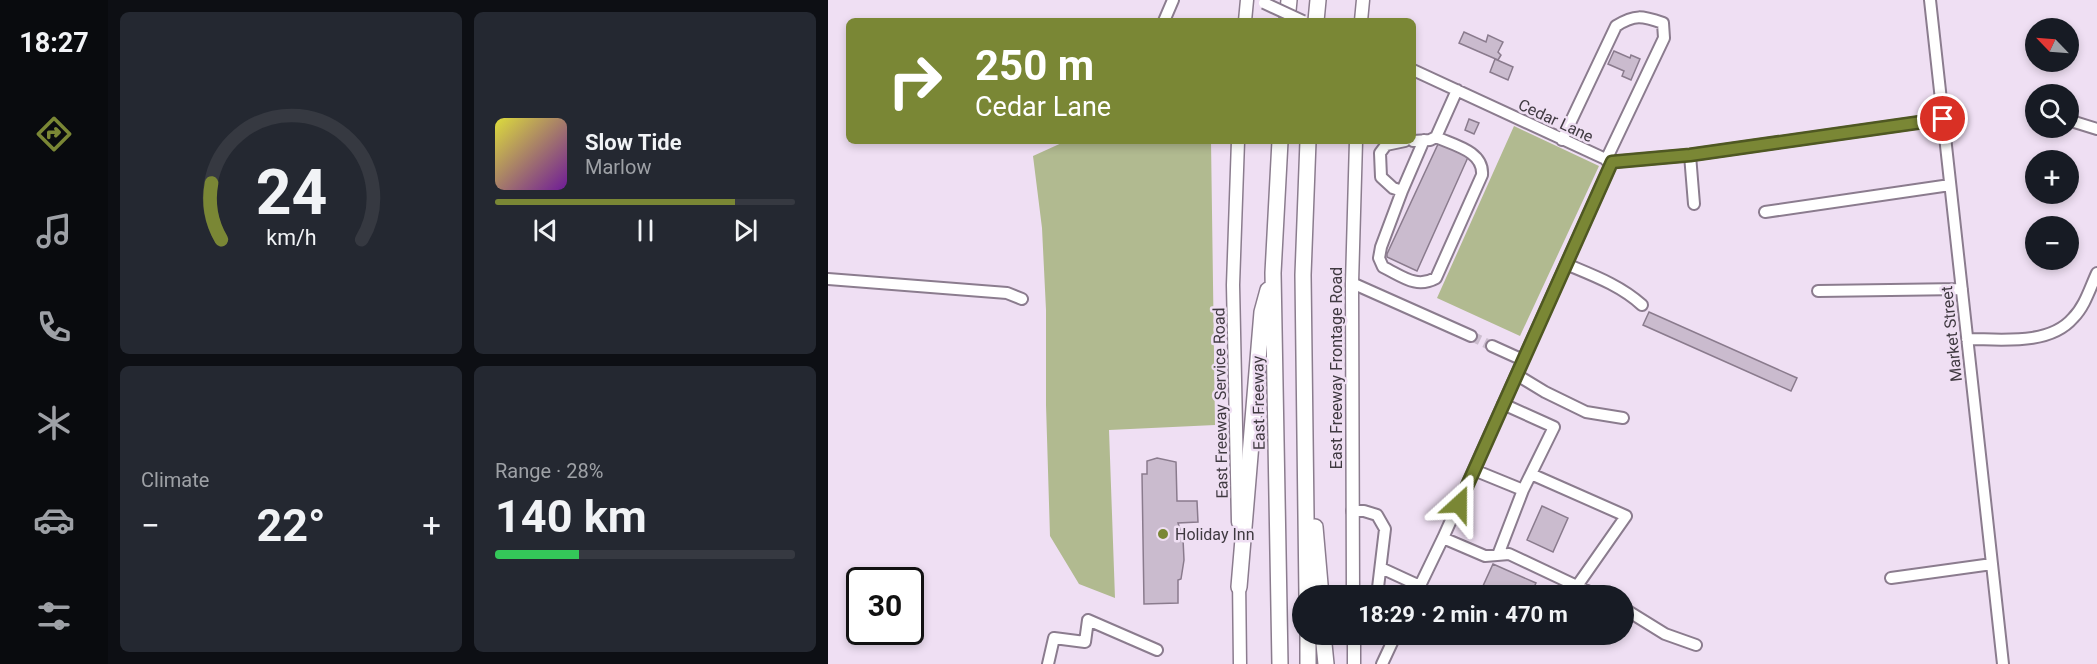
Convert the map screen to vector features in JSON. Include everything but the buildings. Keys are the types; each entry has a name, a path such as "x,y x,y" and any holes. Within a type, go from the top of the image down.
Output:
{"highway":[{"path":"1287,18 1289,0"},
{"path":"1316,18 1318,0"},
{"name":"East Freeway","path":"1280,144 1273,273 1280,664"},
{"path":"1307,585 1303,276 1308,144"},
{"path":"1239,587 1262,312 1273,273"},
{"path":"1305,422 1320,585"},
{"path":"1308,645 1308,664"},
{"path":"1324,645 1326,664"}],"main road":[{"path":"1245,18 1247,0"},
{"path":"1361,18 1363,0"},
{"name":"East Freeway Service Road","path":"1238,144 1233,285 1240,664"},
{"name":"East Freeway Frontage Road","path":"1353,585 1352,283 1356,144"},
{"path":"1354,645 1354,664"}],"street":[{"path":"1165,18 1173,0"},
{"name":"Market Street","path":"1930,0 2003,664"},
{"path":"1261,2 1296,18"},
{"path":"1421,585 1517,375 1664,38 1663,23 1646,17 1630,17 1616,26 1563,140"},
{"name":"Cedar Lane","path":"1416,71 1609,161"},
{"path":"1436,137 1469,152 1479,159 1483,168 1482,175 1436,278 1425,284 1417,283 1383,267 1379,258 1419,141 1436,137 1456,90"},
{"path":"1609,161 1690,155 1943,119"},
{"path":"2079,123 2097,129"},
{"path":"1391,144 1386,145 1380,153 1381,177 1393,188 1402,191"},
{"path":"1690,155 1694,204"},
{"path":"1765,212 1950,185"},
{"path":"1566,264 1614,285 1642,304"},
{"path":"1967,339 2025,338 2052,333 2072,320 2097,273"},
{"path":"828,279 1007,293 1022,299"},
{"path":"1352,283 1471,336"},
{"path":"1818,291 1962,289"},
{"path":"1492,346 1523,360"},
{"path":"1517,375 1586,412 1623,418"},
{"path":"1498,555 1523,490 1554,427 1503,405"},
{"path":"1474,470 1523,490"},
{"path":"1531,474 1626,516 1578,585"},
{"path":"1352,511 1364,511 1377,515 1385,529 1379,585"},
{"path":"1443,538 1485,556 1509,554 1575,585"},
{"path":"1891,578 1992,564"},
{"path":"1381,568 1408,585"},
{"path":"1634,615 1665,634 1696,645"},
{"path":"1048,664 1054,638 1085,642 1088,620 1157,650"},
{"path":"1382,664 1391,645"}],"green space":[{"path":"1514,126 1599,166 1520,336 1437,298"},
{"path":"1059,144 1211,144 1215,425 1109,430 1115,598 1079,584 1050,536 1046,310 1042,228 1033,156"}],"tunnel":[{"path":"1471,336 1492,346"}],"place":[{"name":"Holiday Inn","path":"1163,534"}],"route":[{"path":"1459,504 1612,162 1690,155 1943,119"}]}
